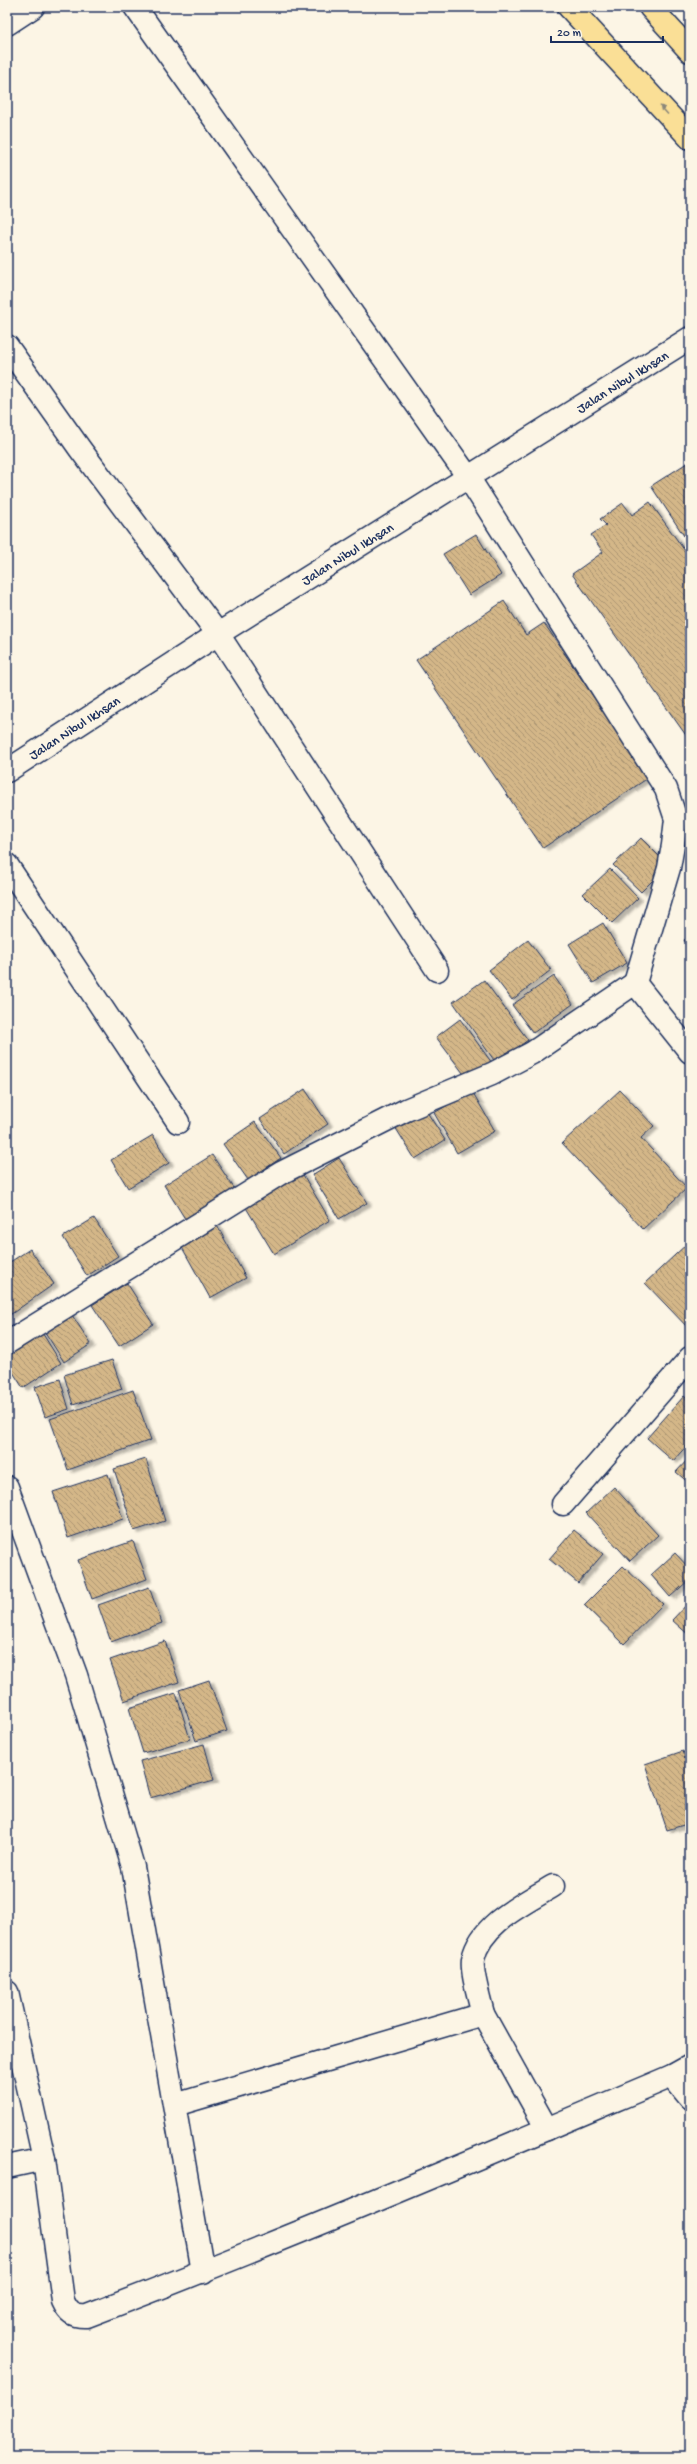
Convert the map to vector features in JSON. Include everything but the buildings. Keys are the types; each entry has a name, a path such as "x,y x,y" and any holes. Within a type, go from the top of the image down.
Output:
{"highway":[{"path":"569,7 690,138"},
{"path":"650,7 690,51"}],"street":[{"path":"7,24 33,7"},
{"path":"7,1343 281,1173 406,1110 492,1074 518,1060 635,983 669,868 676,819 666,789 655,770 468,477 135,7"},
{"name":"Jalan Nibul Ikhsan","path":"11,762 690,338"},
{"path":"7,346 80,449 218,634 437,970"},
{"path":"7,865 178,1122"},
{"path":"635,983 690,1052"},
{"path":"563,1504 687,1369"},
{"path":"7,1488 76,1675 133,1867 176,2106 203,2272"},
{"path":"547,2129 483,2014 473,1961 480,1941 507,1914 553,1886"},
{"path":"7,1992 44,2159 63,2300 68,2311 78,2316 87,2316 203,2272 547,2129 681,2071 690,2098"},
{"path":"176,2106 483,2014"},
{"path":"7,2167 44,2159"}]}
